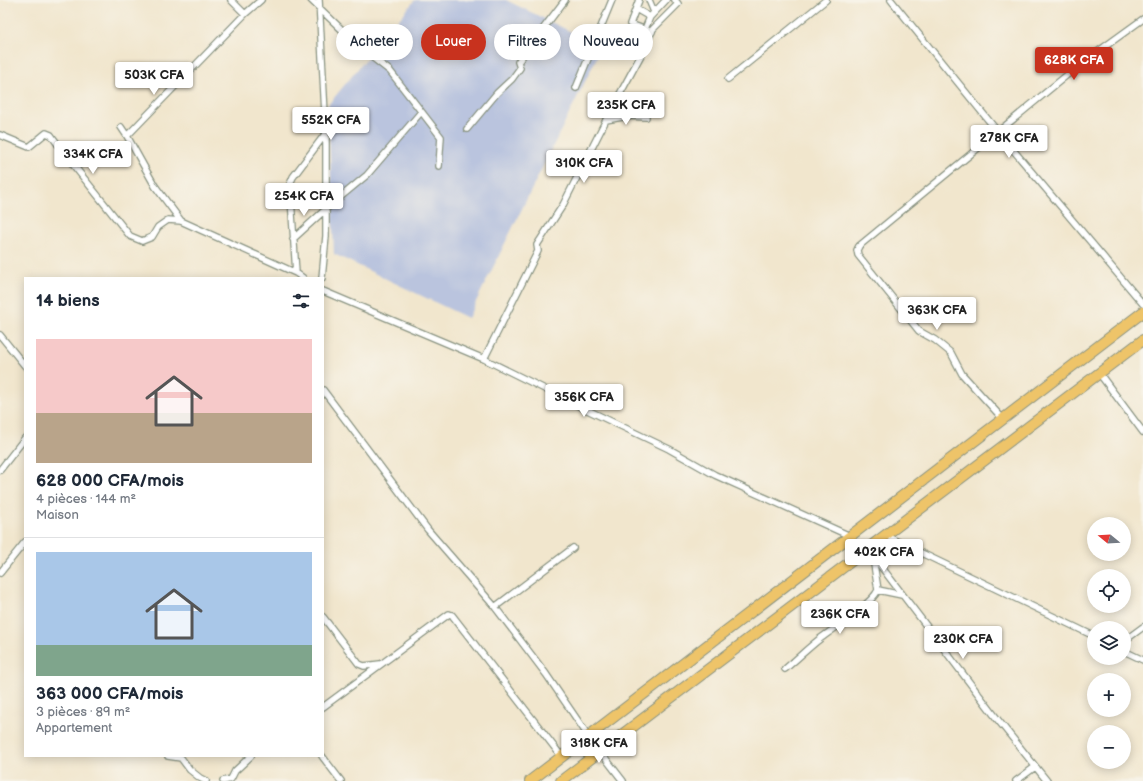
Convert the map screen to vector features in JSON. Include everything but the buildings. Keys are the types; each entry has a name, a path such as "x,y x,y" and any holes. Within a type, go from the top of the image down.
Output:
{"highway":[{"path":"530,781 1143,312"},
{"path":"562,781 884,535 1143,340"}],"street":[{"path":"231,0 245,14"},
{"path":"127,136 245,14 261,0"},
{"path":"311,0 363,50 390,71 441,137 439,166"},
{"path":"320,0 326,133 326,236 322,277"},
{"path":"467,129 497,93 512,79 520,68 518,62 565,0"},
{"path":"576,88 612,0"},
{"path":"630,24 639,0"},
{"path":"648,0 654,12"},
{"path":"647,24 650,17 666,0"},
{"path":"653,31 678,4 675,0"},
{"path":"728,79 826,0"},
{"path":"891,0 998,132 1143,304"},
{"path":"636,9 650,17"},
{"path":"1003,419 962,374 951,353 935,340 919,331 858,255 859,246 1078,66 1143,19"},
{"path":"484,359 538,251 537,245 563,205 638,60"},
{"path":"293,239 367,174 421,112"},
{"path":"606,120 628,116 646,117"},
{"path":"121,128 155,186 181,221"},
{"path":"0,134 29,148 46,133 52,135 67,157 130,236 142,241 152,237 158,227 168,220 181,221 296,273 302,277"},
{"path":"296,273 290,184 293,177 326,133"},
{"path":"324,291 484,359 578,406 669,448 715,475 850,536"},
{"path":"0,335 24,365"},
{"path":"1099,373 1143,432"},
{"path":"324,392 428,530 495,608 546,674 589,737 623,781"},
{"path":"0,470 24,439"},
{"path":"884,535 1087,633"},
{"path":"0,573 24,543"},
{"path":"495,608 573,548"},
{"path":"867,548 873,558 998,720 1047,781"},
{"path":"785,669 819,639 868,602 876,593 878,590 873,558"},
{"path":"878,590 902,595"},
{"path":"324,707 394,656 447,614 452,615 562,757"},
{"path":"324,618 361,666 382,664"},
{"path":"1131,636 1143,627"},
{"path":"1131,654 1143,660"},
{"path":"174,757 181,758 190,770 206,781"},
{"path":"223,781 231,779 235,771 250,757"},
{"path":"323,757 341,781"},
{"path":"1016,781 1035,766"}],"shaded area":[{"path":"415,0 506,0 555,24 494,24 494,60 561,60 561,27 569,31 569,60 596,60 468,318 334,254 328,105 365,60 413,60 413,24 395,24"}]}
